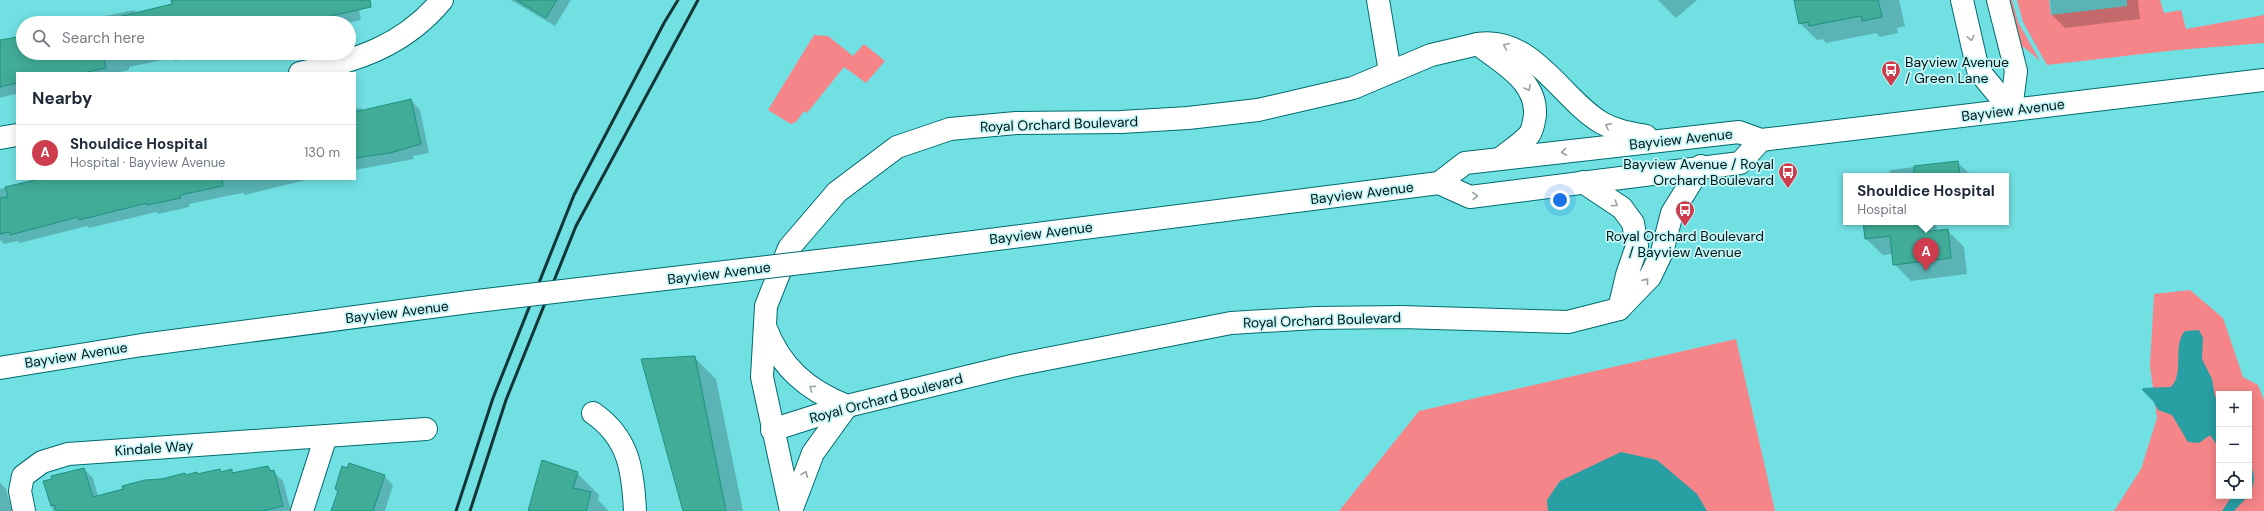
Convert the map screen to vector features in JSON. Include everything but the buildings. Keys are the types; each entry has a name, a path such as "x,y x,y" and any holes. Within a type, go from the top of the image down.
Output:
{"main road":[{"path":"356,59 368,55 385,46 410,30 442,0"},
{"path":"1378,0 1390,72"},
{"path":"1962,0 1978,70 2011,110"},
{"path":"1998,0 2016,71 2011,110"},
{"name":"Royal Orchard Boulevard","path":"791,511 772,430 762,378 766,306 789,248 837,192 897,147 957,128 1016,123 1120,122 1188,118 1258,110 1353,88 1431,55 1478,44 1499,43 1523,54 1602,123 1620,132 1673,140"},
{"path":"1478,44 1497,60 1515,71 1525,83 1534,103 1534,121 1530,134 1500,159"},
{"path":"304,72 352,60"},
{"name":"Bayview Avenue","path":"0,368 142,345 469,302 886,253 1439,183 1464,163 1739,132 1762,140 2264,80"},
{"path":"0,138 16,135"},
{"name":"Bayview Avenue","path":"1439,183 1470,197 1701,166 1740,163 1762,140"},
{"path":"1619,309 1650,277 1662,252 1672,213 1701,166"},
{"path":"1583,182 1622,208 1633,223 1637,246 1627,275 1619,309"},
{"name":"Royal Orchard Boulevard","path":"772,430 847,406 1016,365 1231,323 1316,318 1401,317 1568,322 1619,309"},
{"path":"764,322 771,342 792,374 817,392 847,406 813,453 791,511"},
{"path":"593,413 607,423 618,435 630,467 634,511"},
{"name":"Kindale Way","path":"24,511 20,491 23,476 34,466 54,457 81,453 426,429"},
{"path":"302,511 326,436"}],"shaded area":[{"path":"2002,0 2012,0 2018,22 2040,61 2024,47 2014,49"},
{"path":"2017,0 2049,0 2051,15 2127,6 2127,0 2160,0 2164,13 2181,10 2186,29 2264,15 2264,43 2177,50 2047,65 2023,22"},
{"path":"814,35 828,36 853,56 864,44 885,61 866,83 844,67 807,113 804,111 796,122 791,124 768,110"},
{"path":"2190,290 2223,318 2243,377 2258,385 2264,400 2264,511 2114,511 2141,469 2157,418 2150,366 2154,294"},
{"path":"1736,339 1775,511 1339,511 1419,411"}],"water":[{"path":"2199,330 2203,338 2202,359 2212,379 2216,398 2216,444 2210,435 2199,443 2188,442 2172,415 2158,410 2153,401 2142,390 2143,388 2171,387 2177,374 2179,344 2185,331"},
{"path":"1621,452 1657,460 1697,494 1707,511 1548,511 1547,500 1560,481"},
{"path":"2252,468 2254,478 2252,488"},
{"path":"2230,499 2245,499 2234,511 2222,511"}],"railway":[{"path":"456,511 493,398 574,195 664,23 678,0"},
{"path":"470,511 506,400 576,226 698,0"}],"place":[{"name":"Bayview Avenue / Green Lane","path":"1891,87"},
{"name":"Bayview Avenue / Royal Orchard Boulevard","path":"1788,189"},
{"name":"Royal Orchard Boulevard / Bayview Avenue","path":"1685,227"},
{"name":"Shouldice Hospital","path":"1926,271"}]}
